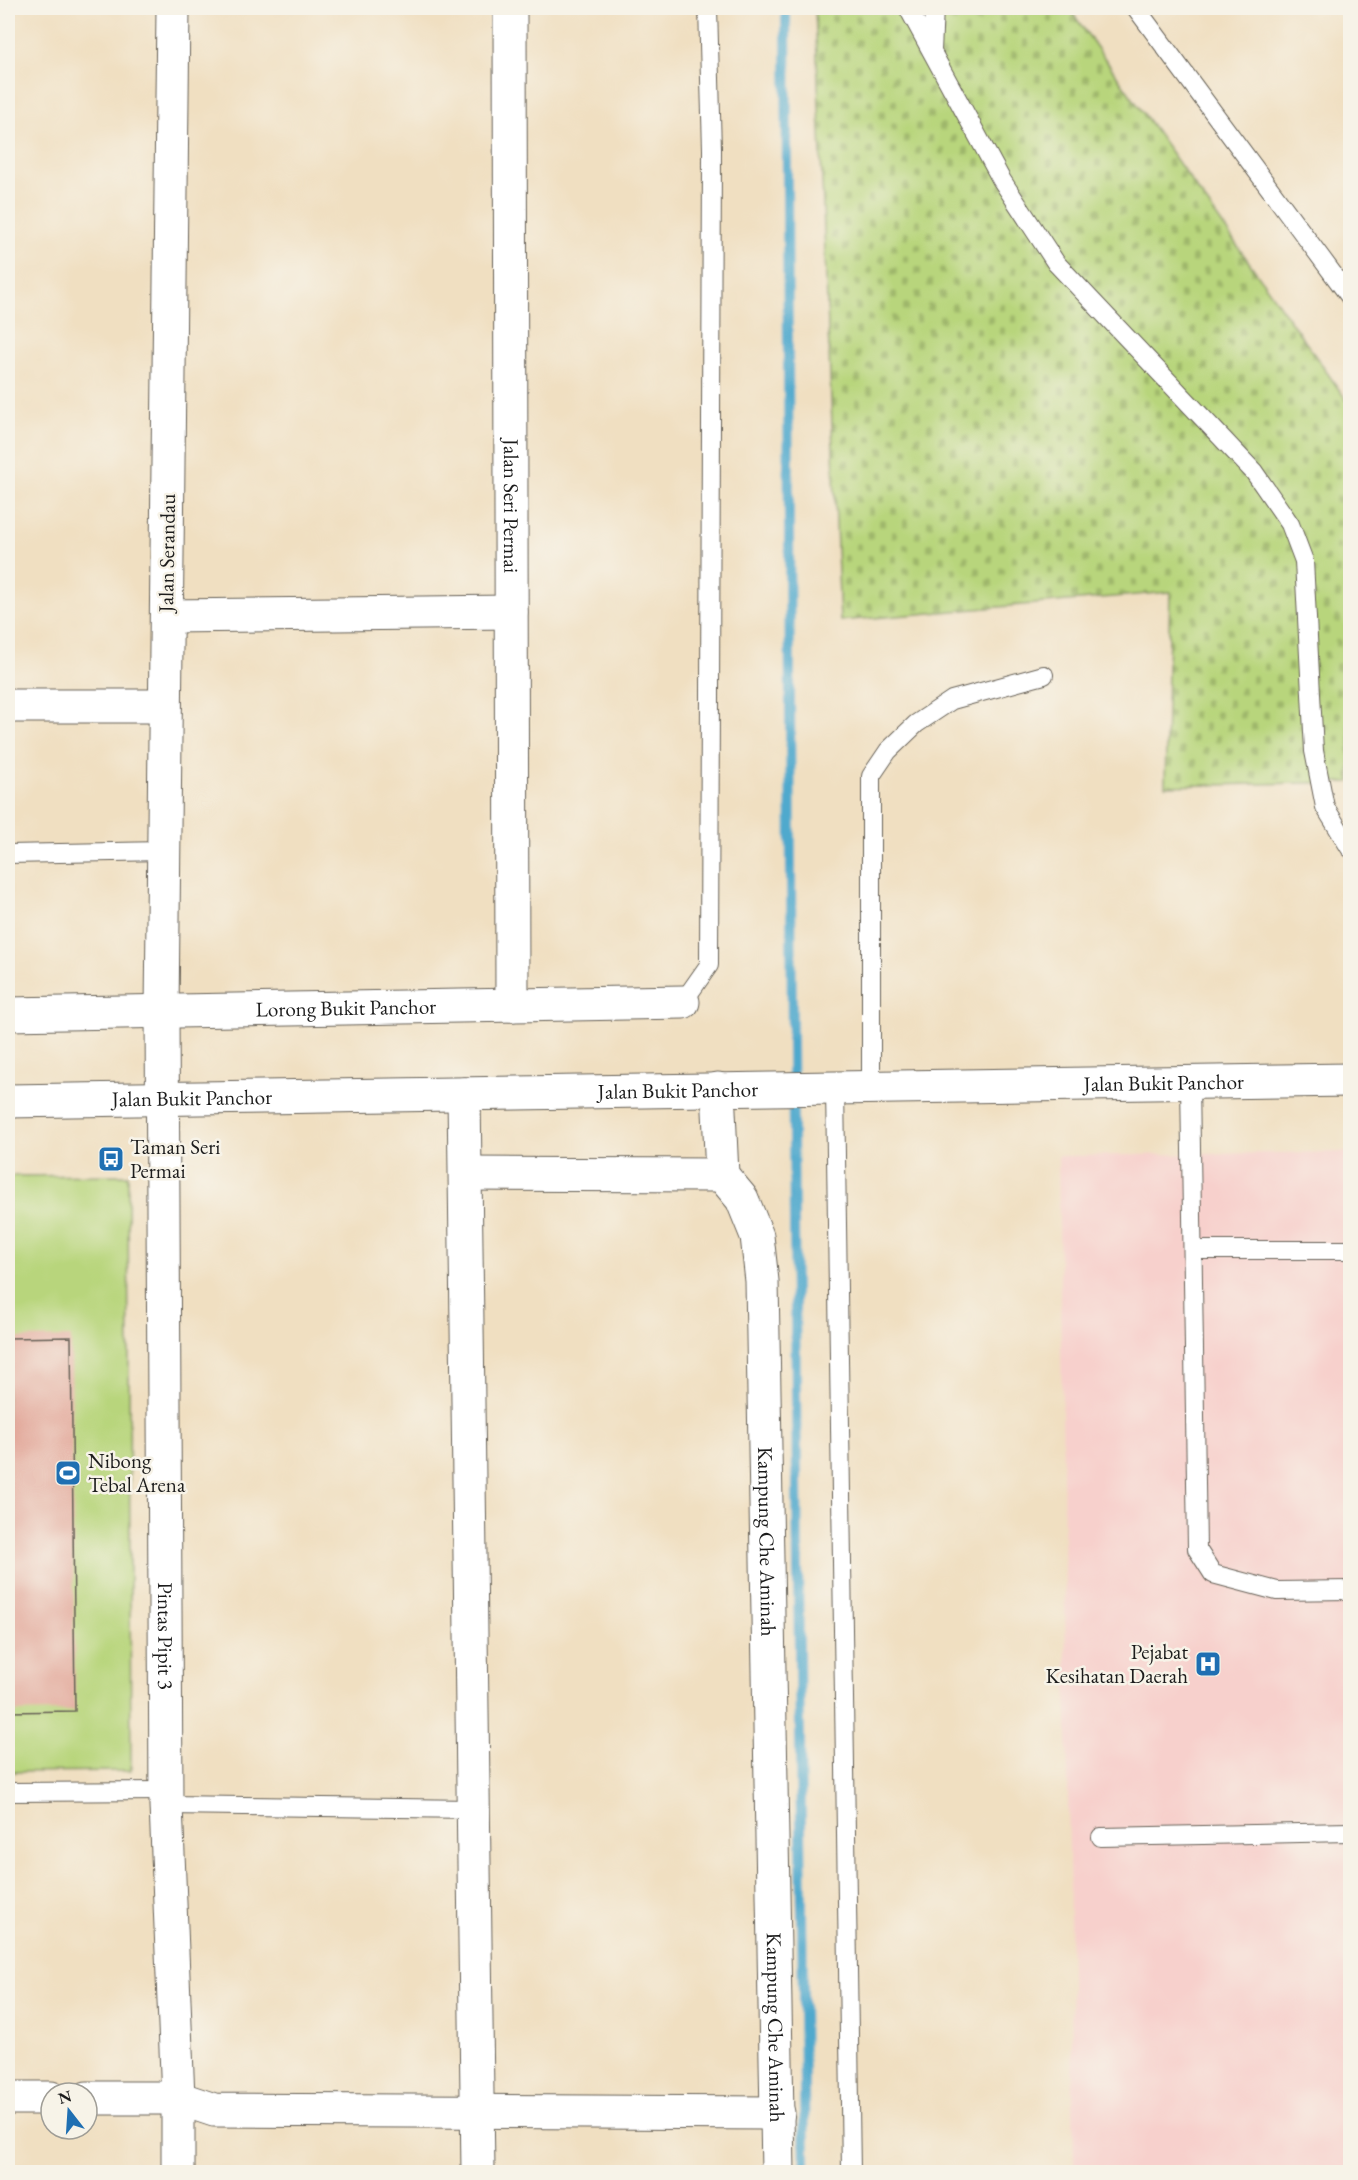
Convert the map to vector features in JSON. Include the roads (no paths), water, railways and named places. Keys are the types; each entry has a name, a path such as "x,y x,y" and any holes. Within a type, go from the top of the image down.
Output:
{"street":[{"name":"Jalan Serandau","path":"164,1099 162,1011 172,8"},
{"name":"Jalan Seri Permai","path":"510,8 512,1005"},
{"path":"167,616 512,612"},
{"path":"8,706 165,706"},
{"name":"Lorong Bukit Panchor","path":"8,1014 682,1002"},
{"name":"Jalan Bukit Panchor","path":"8,1101 1350,1080"},
{"path":"467,1174 722,1175 718,1089"},
{"path":"464,1094 467,1174 478,2172"},
{"name":"Pintas Pipit 3","path":"164,1099 166,1798 178,2098 178,2172"},
{"name":"Kampung Che Aminah","path":"722,1175 742,1199 757,1236 762,1281 778,2172"},
{"path":"8,2097 39,2098"},
{"path":"99,2098 178,2098 214,2110 778,2113"}],"lane":[{"path":"682,1002 709,965 712,150 708,8"},
{"path":"908,8 1001,179 1056,263 1254,472 1290,524 1304,561 1314,751 1324,807 1350,848"},
{"path":"932,52 934,8"},
{"path":"1136,8 1350,297"},
{"path":"871,1087 871,776 888,751 916,724 952,700 1044,675"},
{"path":"8,854 164,851"},
{"path":"1191,1082 1197,1549 1213,1574 1277,1591 1350,1590"},
{"path":"835,1088 851,2172"},
{"path":"1193,1250 1350,1250"},
{"path":"8,1792 473,1809"},
{"path":"1101,1837 1350,1832"}],"waterway":[{"path":"786,8 792,1046 805,2172"}],"place":[{"name":"Taman Seri Permai","path":"111,1159"},
{"name":"Nibong Tebal Arena","path":"68,1473"},
{"name":"Pejabat Kesihatan Daerah","path":"1208,1664"}]}
